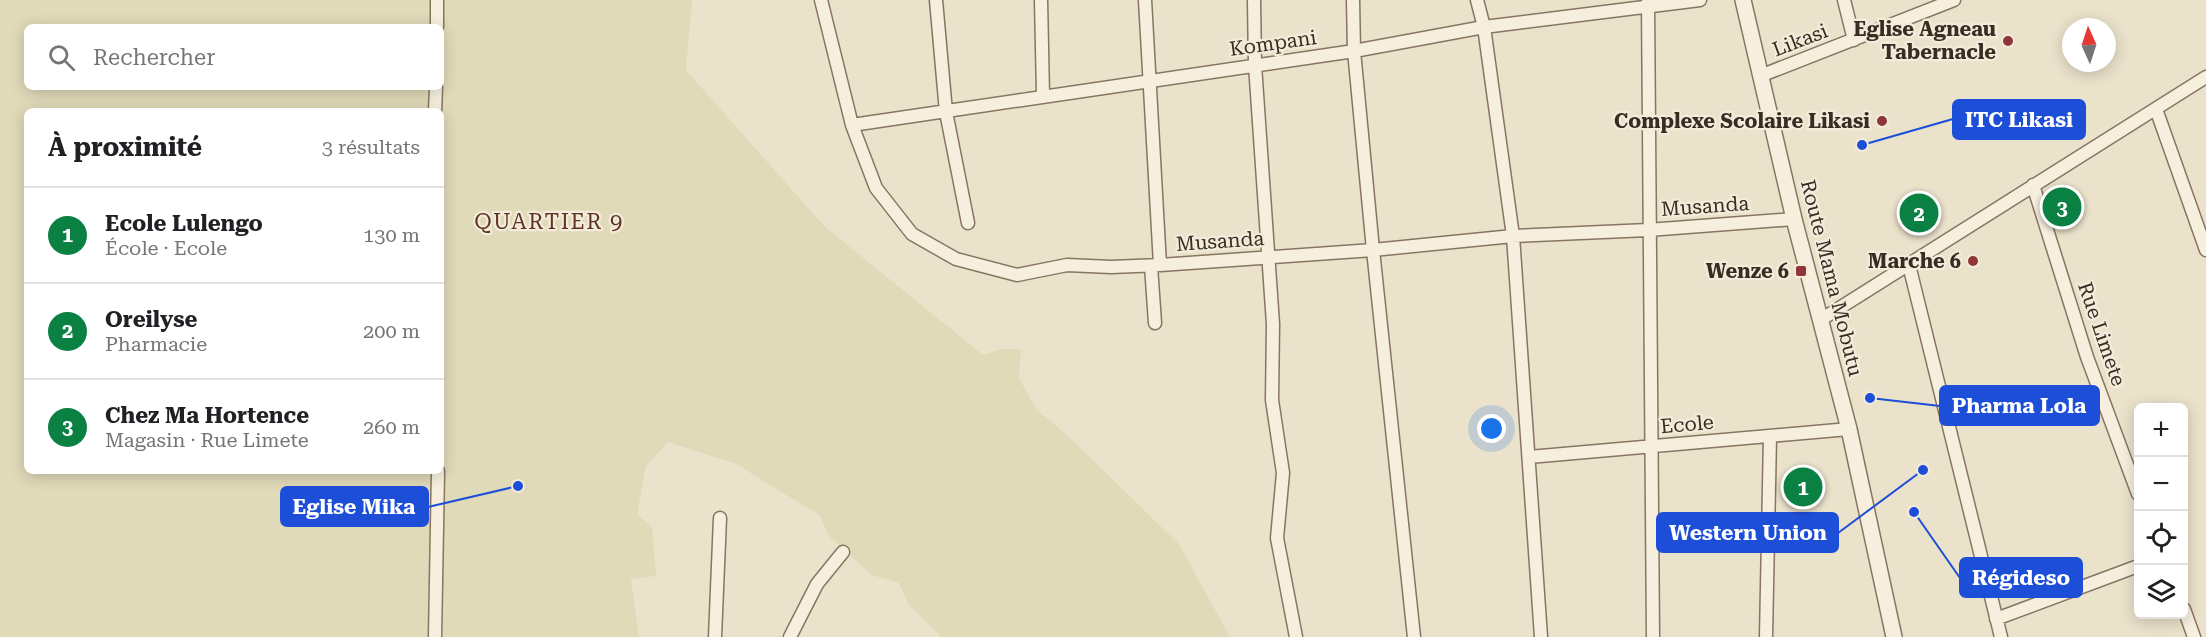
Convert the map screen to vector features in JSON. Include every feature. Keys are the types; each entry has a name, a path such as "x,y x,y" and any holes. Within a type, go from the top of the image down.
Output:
{"street":[{"path":"436,24 437,0"},
{"name":"Musanda","path":"821,0 852,125 876,188 912,234 956,259 1017,275 1066,265 1156,266 1373,250 1513,236 1648,230 1794,219"},
{"path":"936,0 946,112 968,223"},
{"path":"1041,0 1043,95"},
{"path":"1145,0 1156,266 1155,323"},
{"path":"1254,0 1255,65 1273,324 1272,400 1283,473 1277,538 1296,637"},
{"path":"1353,0 1354,51 1373,250 1414,637"},
{"path":"1477,0 1484,27 1513,236 1541,637"},
{"name":"Kompani","path":"852,125 1043,95 1354,51 1484,27 1648,4 1700,0"},
{"name":"Route Mama Mobutu","path":"1743,0 1794,219 1849,429 1894,637"},
{"path":"1844,0 1854,40"},
{"name":"Likasi","path":"1760,76 1954,0"},
{"path":"1648,4 1653,637"},
{"path":"1822,319 2206,77"},
{"path":"435,108 436,90"},
{"path":"2156,109 2206,250"},
{"name":"Rue Limete","path":"2033,185 2087,357 2134,481"},
{"path":"1909,265 2001,637"},
{"name":"Ecole","path":"1529,457 1849,429"},
{"path":"1766,637 1770,436"},
{"path":"435,637 438,474"},
{"path":"716,637 720,518"},
{"path":"790,637 817,584 843,552"},
{"path":"1996,619 2134,568"},
{"path":"2188,619 2194,637 2206,633"}],"shaded area":[{"path":"0,0 692,0 686,70 824,226 983,355 1002,349 1021,349 1019,378 1036,409 1069,437 1179,544 1230,637 941,637 909,605 899,583 872,575 830,537 819,515 736,464 668,442 646,466 637,514 652,527 656,576 631,579 639,637 0,637"}],"place":[{"name":"Eglise Agneau Tabernacle","path":"2008,41"},
{"name":"Complexe Scolaire Likasi","path":"1882,121"},
{"name":"ITC Likasi","path":"1862,145"},
{"name":"Chez Ma Hortence","path":"2062,207"},
{"name":"Oreilyse","path":"1919,213"},
{"name":"Marche 6","path":"1973,261"},
{"name":"Wenze 6","path":"1801,271"},
{"name":"Pharma Lola","path":"1870,398"},
{"name":"Western Union","path":"1923,470"},
{"name":"Eglise Mika","path":"518,486"},
{"name":"Ecole Lulengo","path":"1803,487"},
{"name":"Régideso","path":"1914,512"}],"district":[{"name":"QUARTIER 9","path":"549,221"}]}
